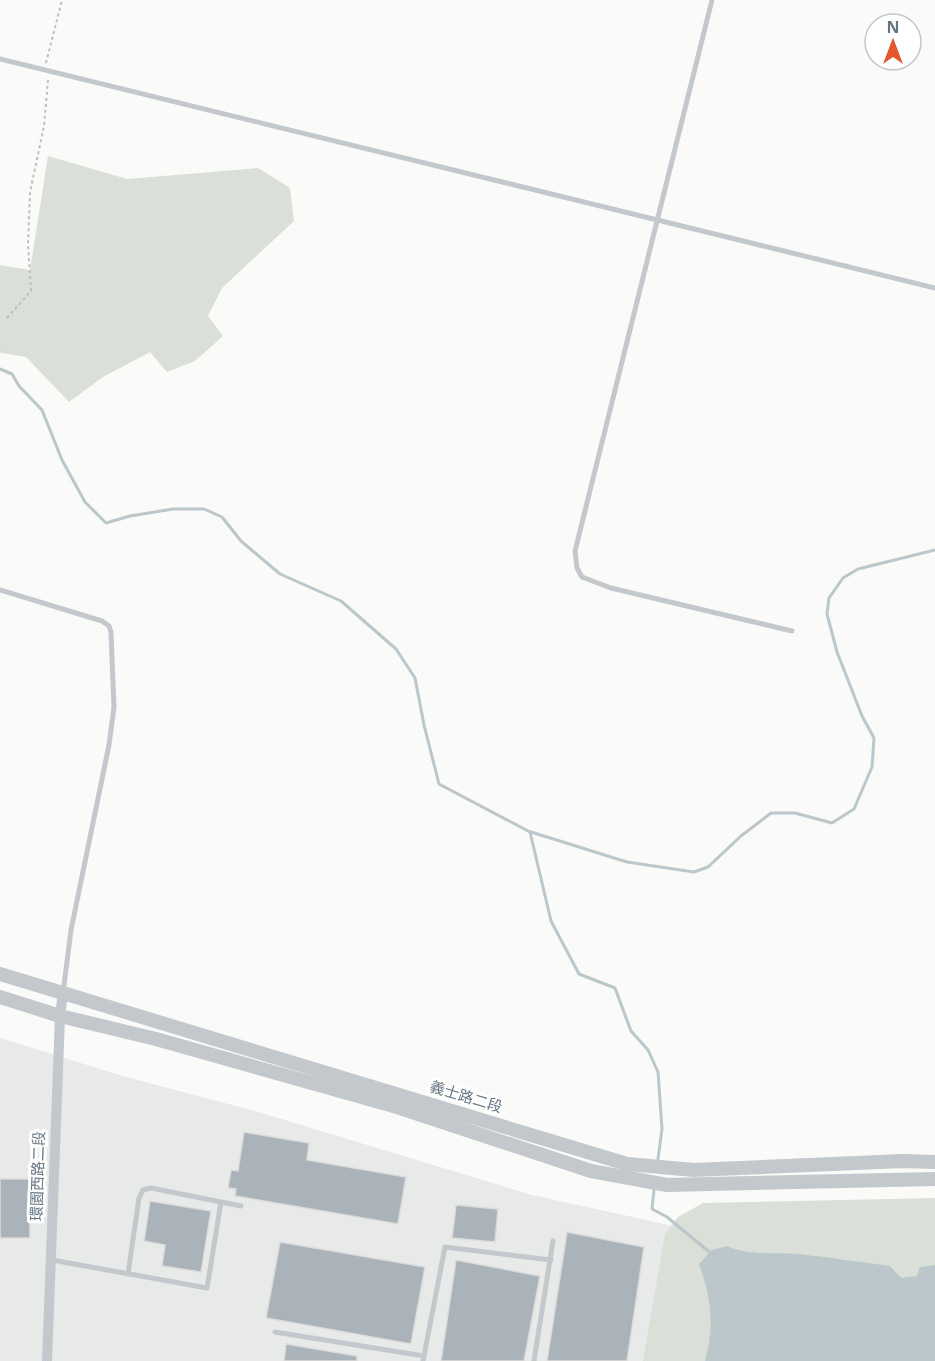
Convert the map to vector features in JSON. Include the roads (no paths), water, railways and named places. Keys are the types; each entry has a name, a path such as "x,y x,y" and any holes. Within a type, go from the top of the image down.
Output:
{"street":[{"name":"義士路二段","path":"0,974 627,1164 694,1170 903,1161 935,1162"},
{"name":"環園西路二段","path":"47,1361 60,1016 63,993"},
{"name":"義士路二段","path":"0,997 60,1016 156,1039 397,1107 591,1172 667,1185 935,1179"}],"lane":[{"path":"712,0 575,551 577,568 582,577 610,588 792,631"},
{"path":"0,58 935,288"},
{"path":"0,590 102,621 109,626 111,632 114,707 109,746 71,930 63,993"},
{"path":"128,1274 139,1198 143,1190 151,1188 241,1206"},
{"path":"50,1260 207,1288 221,1202"},
{"path":"534,1361 554,1241"},
{"path":"275,1332 424,1358 445,1246 550,1260"}],"waterway":[{"path":"0,369 12,374 19,386 42,410 62,460 85,502 106,523 130,516 173,509 204,509 222,517 241,541 280,574 341,601 396,649 415,678 439,784 530,832 551,921 579,974 615,988 631,1031 648,1050 658,1072 662,1129 658,1159"},
{"path":"531,832 627,862 694,872 708,867 741,836 771,813 795,813 832,823 854,809 872,767 874,738 862,716 837,652 827,614 829,598 843,578 858,569 935,550"},
{"path":"654,1190 652,1209 667,1217 713,1255"}]}
